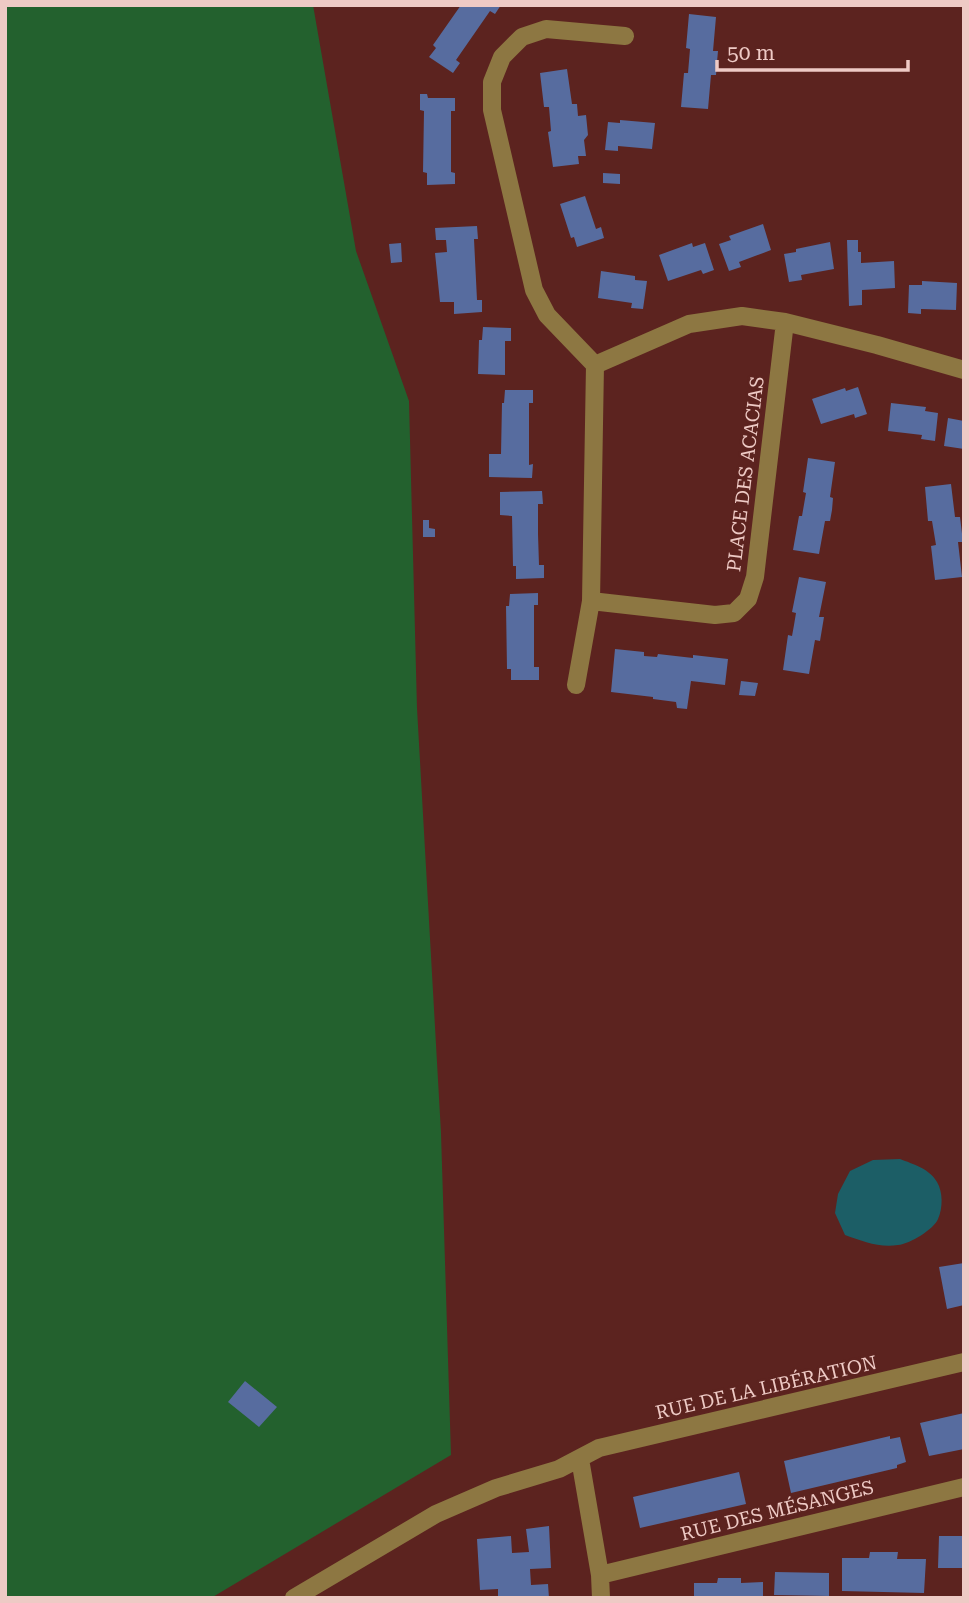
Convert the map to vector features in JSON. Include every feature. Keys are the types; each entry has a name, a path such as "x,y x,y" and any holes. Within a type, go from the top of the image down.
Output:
{"street":[{"path":"576,685 592,601 595,365 547,315 534,290 492,110 492,82 502,57 522,37 546,29 625,36"},
{"path":"595,365 689,324 743,316 785,322 964,370"},
{"name":"PLACE DES ACACIAS","path":"592,601 715,615 734,613 748,599 755,577 785,322"},
{"name":"RUE DE LA LIBÉRATION","path":"294,1598 436,1514 496,1488 559,1469 599,1448 964,1362"},
{"path":"580,1459 600,1575 601,1598"},
{"name":"RUE DES MÉSANGES","path":"600,1575 964,1487"}],"green space":[{"path":"5,5 313,5 356,251 409,401 417,708 441,1133 451,1455 211,1598 5,1598"}],"water":[{"path":"900,1159 926,1170 937,1182 941,1205 936,1223 915,1239 891,1246 864,1242 845,1235 835,1213 838,1194 850,1171 873,1160"}],"building":[{"path":"461,5 501,5 495,14 490,11 456,60 460,63 453,73 429,57 436,48 433,45"},
{"path":"689,14 716,17 713,51 718,51 716,75 711,75 708,109 681,107 684,73 688,73 690,49 686,48"},
{"path":"567,69 572,104 577,104 578,116 586,115 586,156 578,156 579,164 553,167 548,132 551,131 549,107 544,107 540,73"},
{"path":"420,94 427,94 428,98 455,98 455,111 451,111 451,172 455,173 455,184 427,185 427,173 423,172 424,111 420,110"},
{"path":"620,120 655,123 652,149 618,146 618,151 605,150 608,122 620,123"},
{"path":"603,173 620,174 620,184 603,183"},
{"path":"585,196 596,229 601,227 604,238 577,247 574,237 571,238 560,204"},
{"path":"763,224 771,250 739,262 741,267 729,271 719,244 731,240 729,236"},
{"path":"477,226 478,239 474,239 477,300 482,300 482,312 454,314 454,302 440,302 435,253 447,252 446,240 436,240 435,228"},
{"path":"847,240 858,240 861,263 894,261 895,288 862,290 862,305 849,306"},
{"path":"830,242 834,269 801,275 802,280 789,282 784,254"},
{"path":"401,243 402,262 391,263 389,244"},
{"path":"692,243 693,247 705,243 714,270 703,274 701,270 668,281 659,255"},
{"path":"601,271 635,276 635,280 647,281 643,309 631,308 632,303 598,298"},
{"path":"922,281 957,283 956,310 921,309 921,314 908,313 909,285 922,285"},
{"path":"483,327 511,328 511,341 505,341 505,375 478,374 479,340 482,340"},
{"path":"858,387 867,414 855,418 854,414 821,424 812,399 845,388 846,391"},
{"path":"505,390 533,390 533,403 529,403 529,465 533,464 532,478 489,477 489,454 501,454 502,403"},
{"path":"891,403 926,407 925,411 938,413 935,441 921,439 922,435 888,431"},
{"path":"948,418 964,421 964,449 944,446"},
{"path":"808,458 835,462 830,497 833,498 832,510 830,521 825,521 819,554 793,550 806,493 803,492"},
{"path":"951,484 955,517 960,517 963,542 958,542 962,577 935,580 931,546 936,545 932,521 928,521 925,487"},
{"path":"542,491 543,504 538,504 538,534 539,565 544,565 544,578 516,579 516,566 513,566 512,516 500,515 500,492"},
{"path":"423,520 429,520 429,528 435,529 435,537 423,537"},
{"path":"799,577 826,582 819,617 824,617 820,641 815,640 809,674 783,670 788,635 792,636 794,625 796,613 792,612"},
{"path":"538,593 538,605 534,605 534,667 539,667 539,680 511,680 511,669 507,669 506,606 509,606 510,594"},
{"path":"615,649 644,652 644,656 657,657 658,654 693,658 693,655 728,659 725,685 691,681 687,709 677,708 676,702 611,692"},
{"path":"741,681 758,683 755,696 739,695"},
{"path":"964,1263 964,1305 947,1309 939,1267"},
{"path":"245,1381 277,1407 259,1427 228,1402"},
{"path":"964,1413 964,1449 929,1456 920,1423"},
{"path":"890,1436 890,1439 900,1437 906,1462 897,1465 897,1468 791,1493 784,1461"},
{"path":"739,1472 746,1504 640,1528 633,1497"},
{"path":"549,1526 551,1568 530,1569 531,1585 548,1584 549,1598 498,1598 498,1589 480,1590 477,1539 511,1536 512,1553 529,1552 526,1529"},
{"path":"939,1536 964,1536 964,1568 938,1568"},
{"path":"870,1552 898,1552 897,1559 926,1559 924,1593 842,1591 842,1558 869,1558"},
{"path":"775,1572 829,1573 829,1596 774,1595"},
{"path":"718,1578 741,1578 741,1583 763,1582 763,1598 694,1598 694,1583 717,1583"}]}
